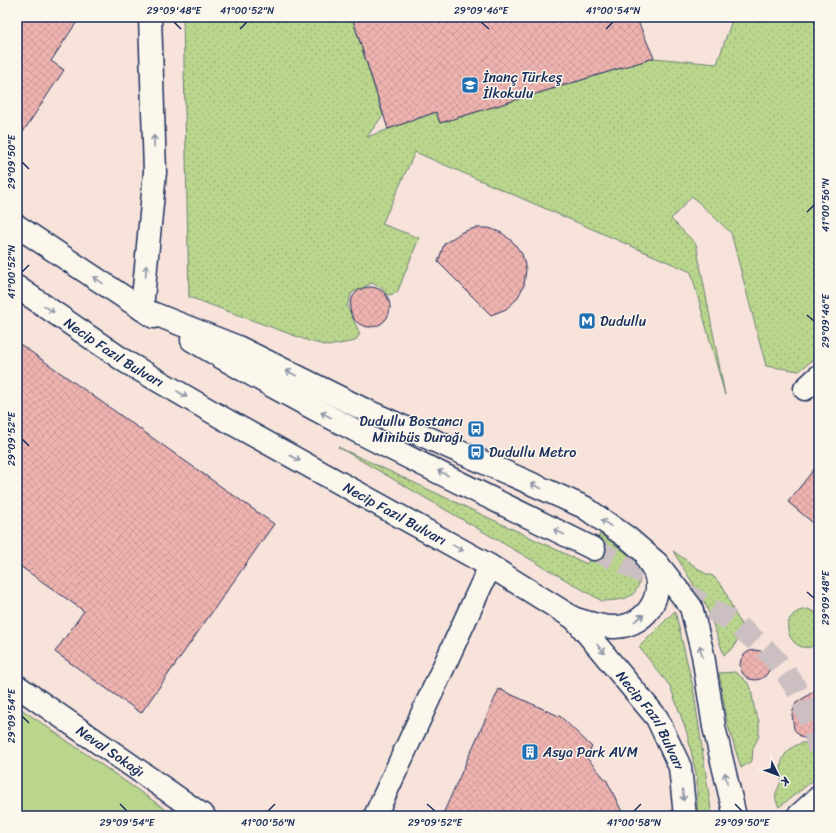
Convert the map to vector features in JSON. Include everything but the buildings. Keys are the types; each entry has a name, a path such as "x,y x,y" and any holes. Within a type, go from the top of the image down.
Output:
{"main road":[{"path":"142,309 155,172 150,17"},
{"path":"17,226 142,309 279,390 594,549"},
{"name":"Necip Fazıl Bulvarı","path":"17,287 126,362 226,420 490,566 575,619 658,718 680,767 685,816"},
{"path":"142,309 238,347 363,409 584,507 628,538 657,563 691,607 702,655 714,727 735,816"},
{"path":"575,619 614,627 631,624 644,615 657,597 658,584 653,568 628,538"},
{"path":"375,816 490,566"},
{"name":"Neval Sokağı","path":"17,686 204,816"},
{"path":"798,816 819,797"}],"green space":[{"path":"183,17 352,17 383,115 367,137 436,112 440,123 654,58 717,64 733,17 819,17 819,355 799,371 766,366 731,233 692,196 671,219 696,244 725,395 691,272 415,152 382,224 419,238 397,293 388,295 381,288 372,283 352,293 347,306 360,334 355,341 328,346 309,341 189,297"},
{"path":"338,447 587,564 600,534 632,557 642,569 638,586 631,596 620,600 602,601"},
{"path":"673,551 706,574 713,576 724,588 733,610 741,624 741,632 734,647 724,655 706,605"},
{"path":"808,609 819,614 819,642 810,647 801,647 794,642 788,627 790,619 796,612"},
{"path":"675,611 693,687 712,816 697,816 697,778 687,733 670,686 639,647"},
{"path":"735,672 747,682 751,689 755,712 759,720 759,736 753,748 752,761 741,768 727,722 719,673"},
{"path":"17,706 175,816 17,816"},
{"path":"801,743 819,743 819,776 779,807 776,796 782,779 781,766 783,758 794,747"}],"tunnel":[{"path":"594,549 676,589 731,621 755,640 776,661 794,685 809,717 819,750"}],"place":[{"name":"İnanç Türkeş İlkokulu","path":"470,85"},
{"name":"Dudullu","path":"587,321"},
{"name":"Dudullu Bostancı Minibüs Durağı","path":"476,429"},
{"name":"Dudullu Metro","path":"476,452"},
{"name":"Asya Park AVM","path":"530,752"}]}
